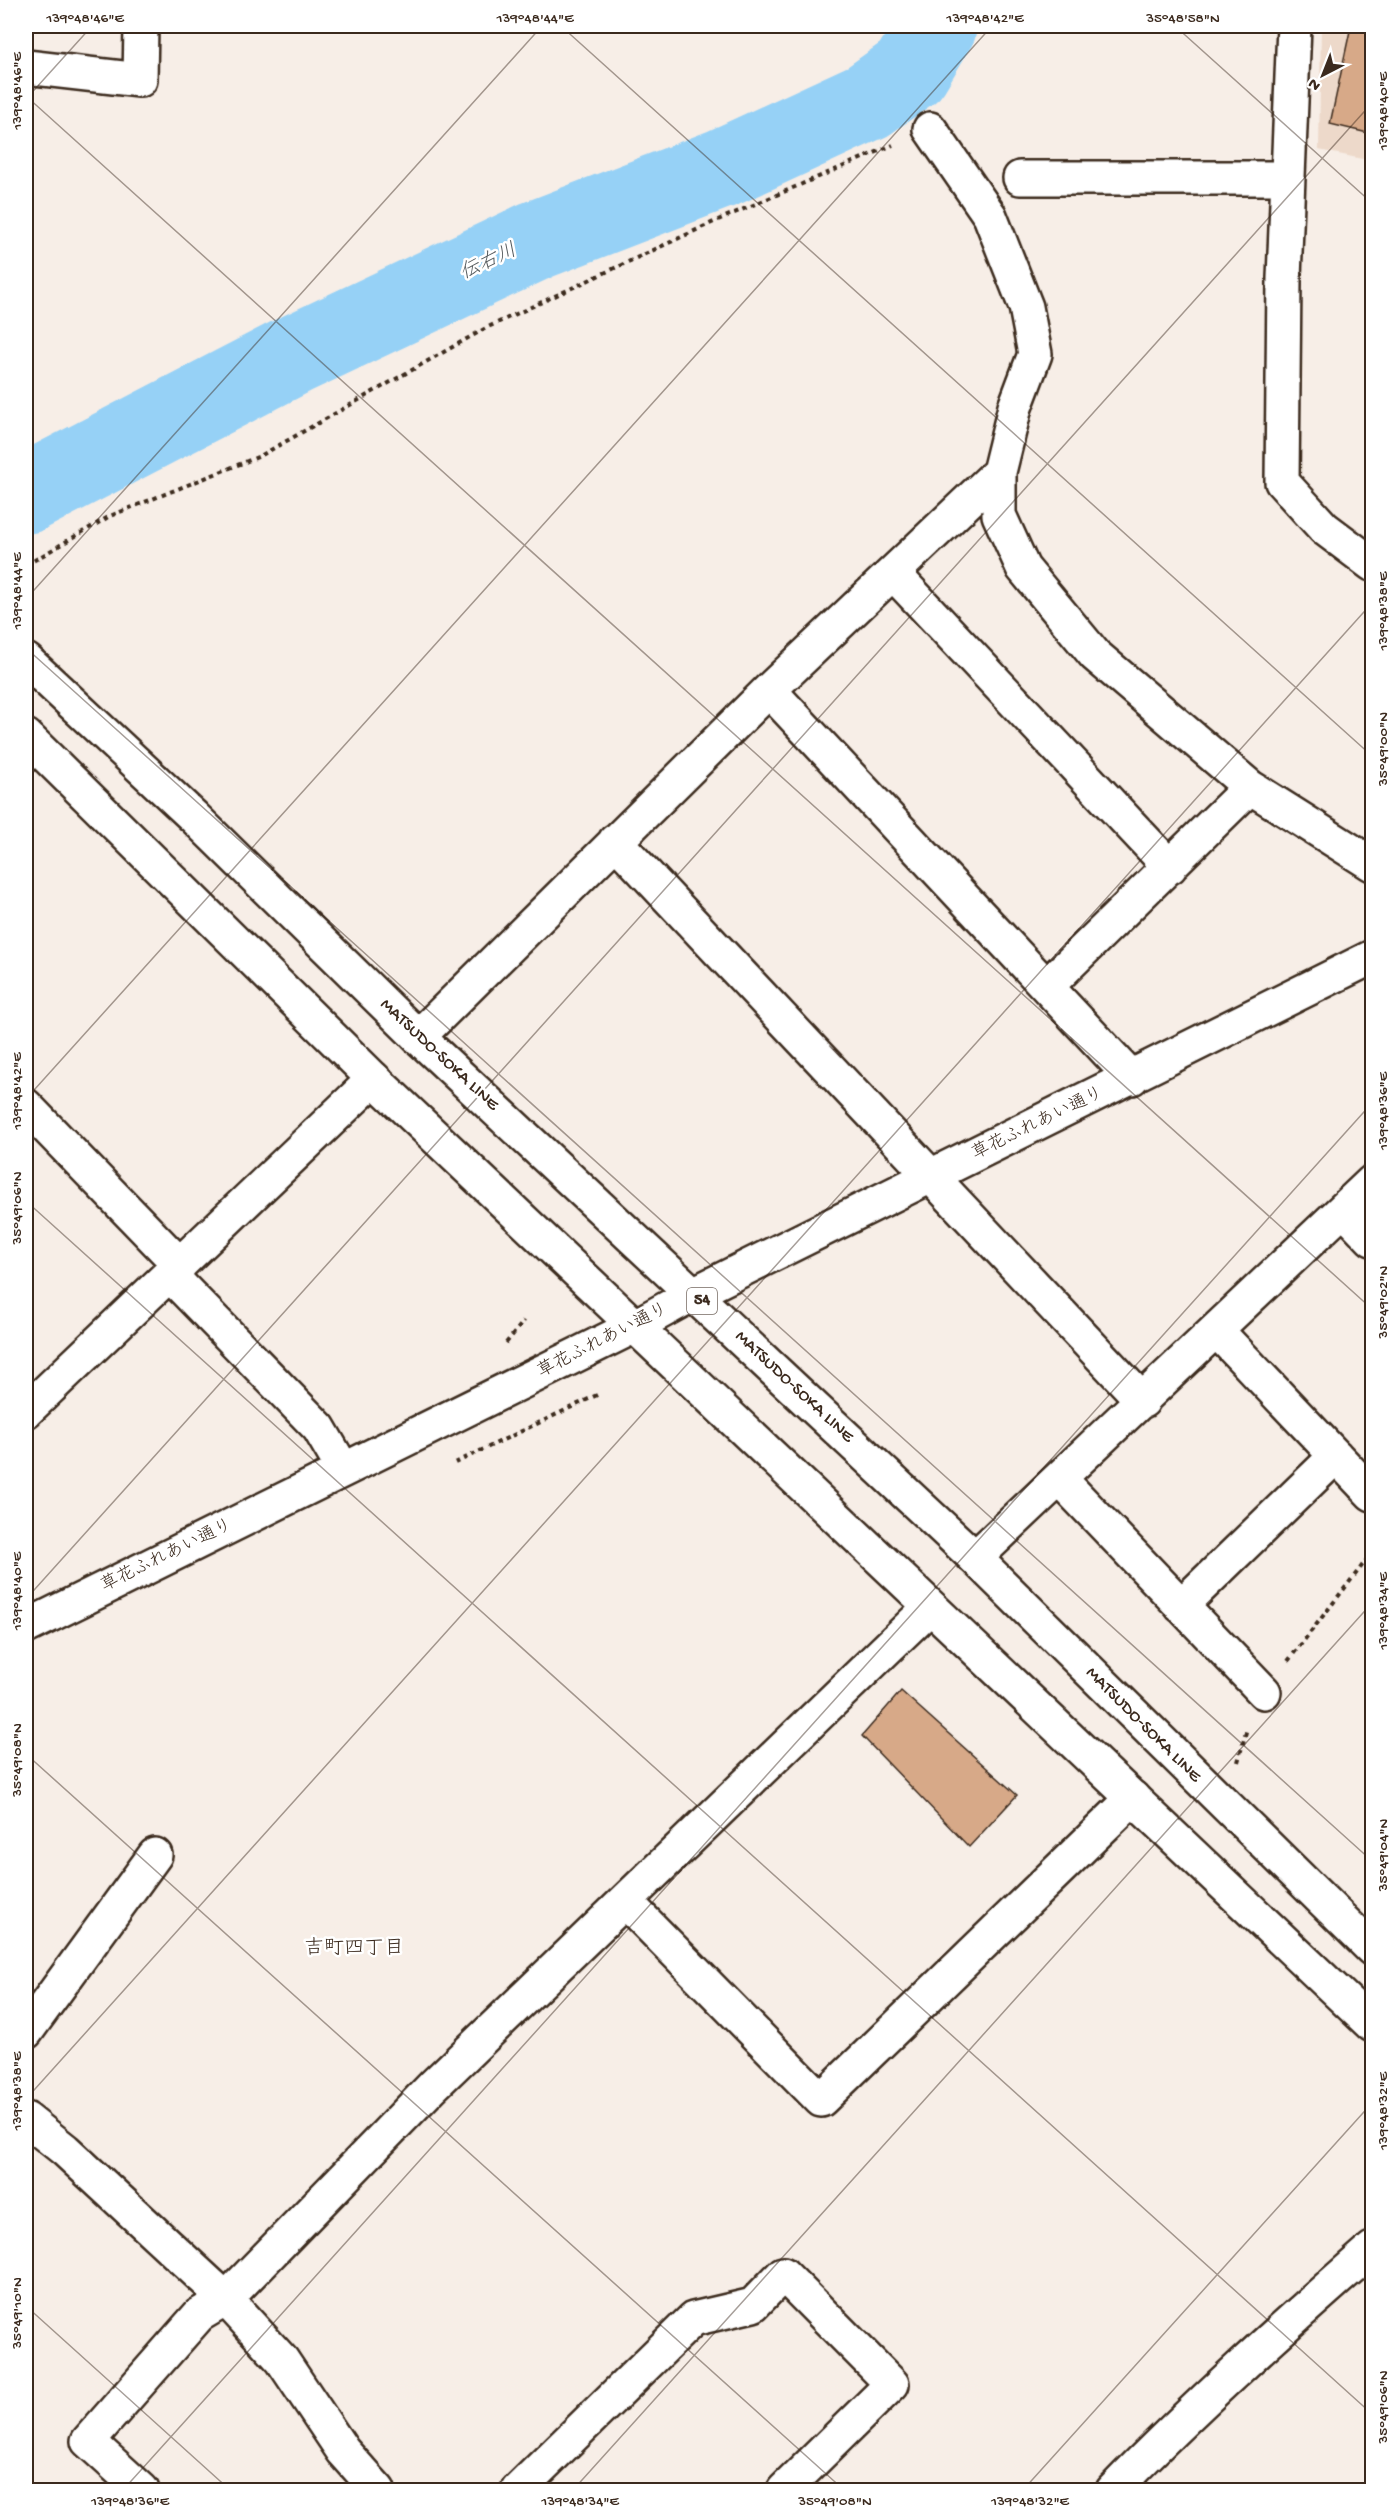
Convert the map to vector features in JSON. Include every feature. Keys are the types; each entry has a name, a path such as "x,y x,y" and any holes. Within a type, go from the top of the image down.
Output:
{"street":[{"path":"26,67 140,80 141,26"},
{"path":"1294,26 1287,178 1282,482 1324,528 1372,564"},
{"path":"930,129 990,216 1026,307 1035,354 1016,407 999,472 999,515 1023,568 1095,655 1250,787 1372,864"},
{"path":"1020,178 1287,178"},
{"path":"418,1037 769,690 999,472"},
{"path":"893,573 1170,867"},
{"name":"MATSUDO-SOKA LINE","path":"26,660 194,817 418,1037 975,1558 1372,1948"},
{"path":"769,690 1132,1078"},
{"path":"26,736 374,1079 637,1325 1372,2025"},
{"path":"1047,987 1250,787"},
{"path":"615,842 1143,1401"},
{"name":"草花ふれあい通り","path":"26,1627 637,1325 693,1294 1372,957"},
{"path":"26,1411 374,1079"},
{"path":"26,1106 319,1428 344,1469"},
{"path":"975,1558 1372,1182"},
{"path":"1344,1210 1372,1239"},
{"path":"1216,1330 1372,1494"},
{"path":"1181,1606 1336,1456"},
{"path":"1060,1479 1264,1692"},
{"path":"142,2490 88,2441 199,2315 226,2299 434,2086 930,1606"},
{"path":"625,1901 821,2100 1133,1798"},
{"path":"26,2032 155,1855"},
{"path":"26,2119 65,2150 226,2299 282,2360 343,2451 378,2490"},
{"path":"1113,2490 1161,2441 1290,2321 1372,2249"},
{"path":"518,2490 693,2319 753,2305 783,2274 892,2384 784,2490"}],"path":[{"path":"26,565 110,516 260,456 486,328 718,220 930,129"}],"shaded area":[{"path":"1321,26 1372,26 1372,161 1319,150"}],"building":[{"path":"1351,26 1372,26 1372,134 1330,124"},
{"path":"901,1691 1017,1795 969,1847 862,1736"}],"waterway":[{"name":"伝右川","path":"26,494 296,354 537,240 723,168 868,101 910,71 937,26"}],"district":[{"name":"吉町四丁目","path":"354,1949"}]}
